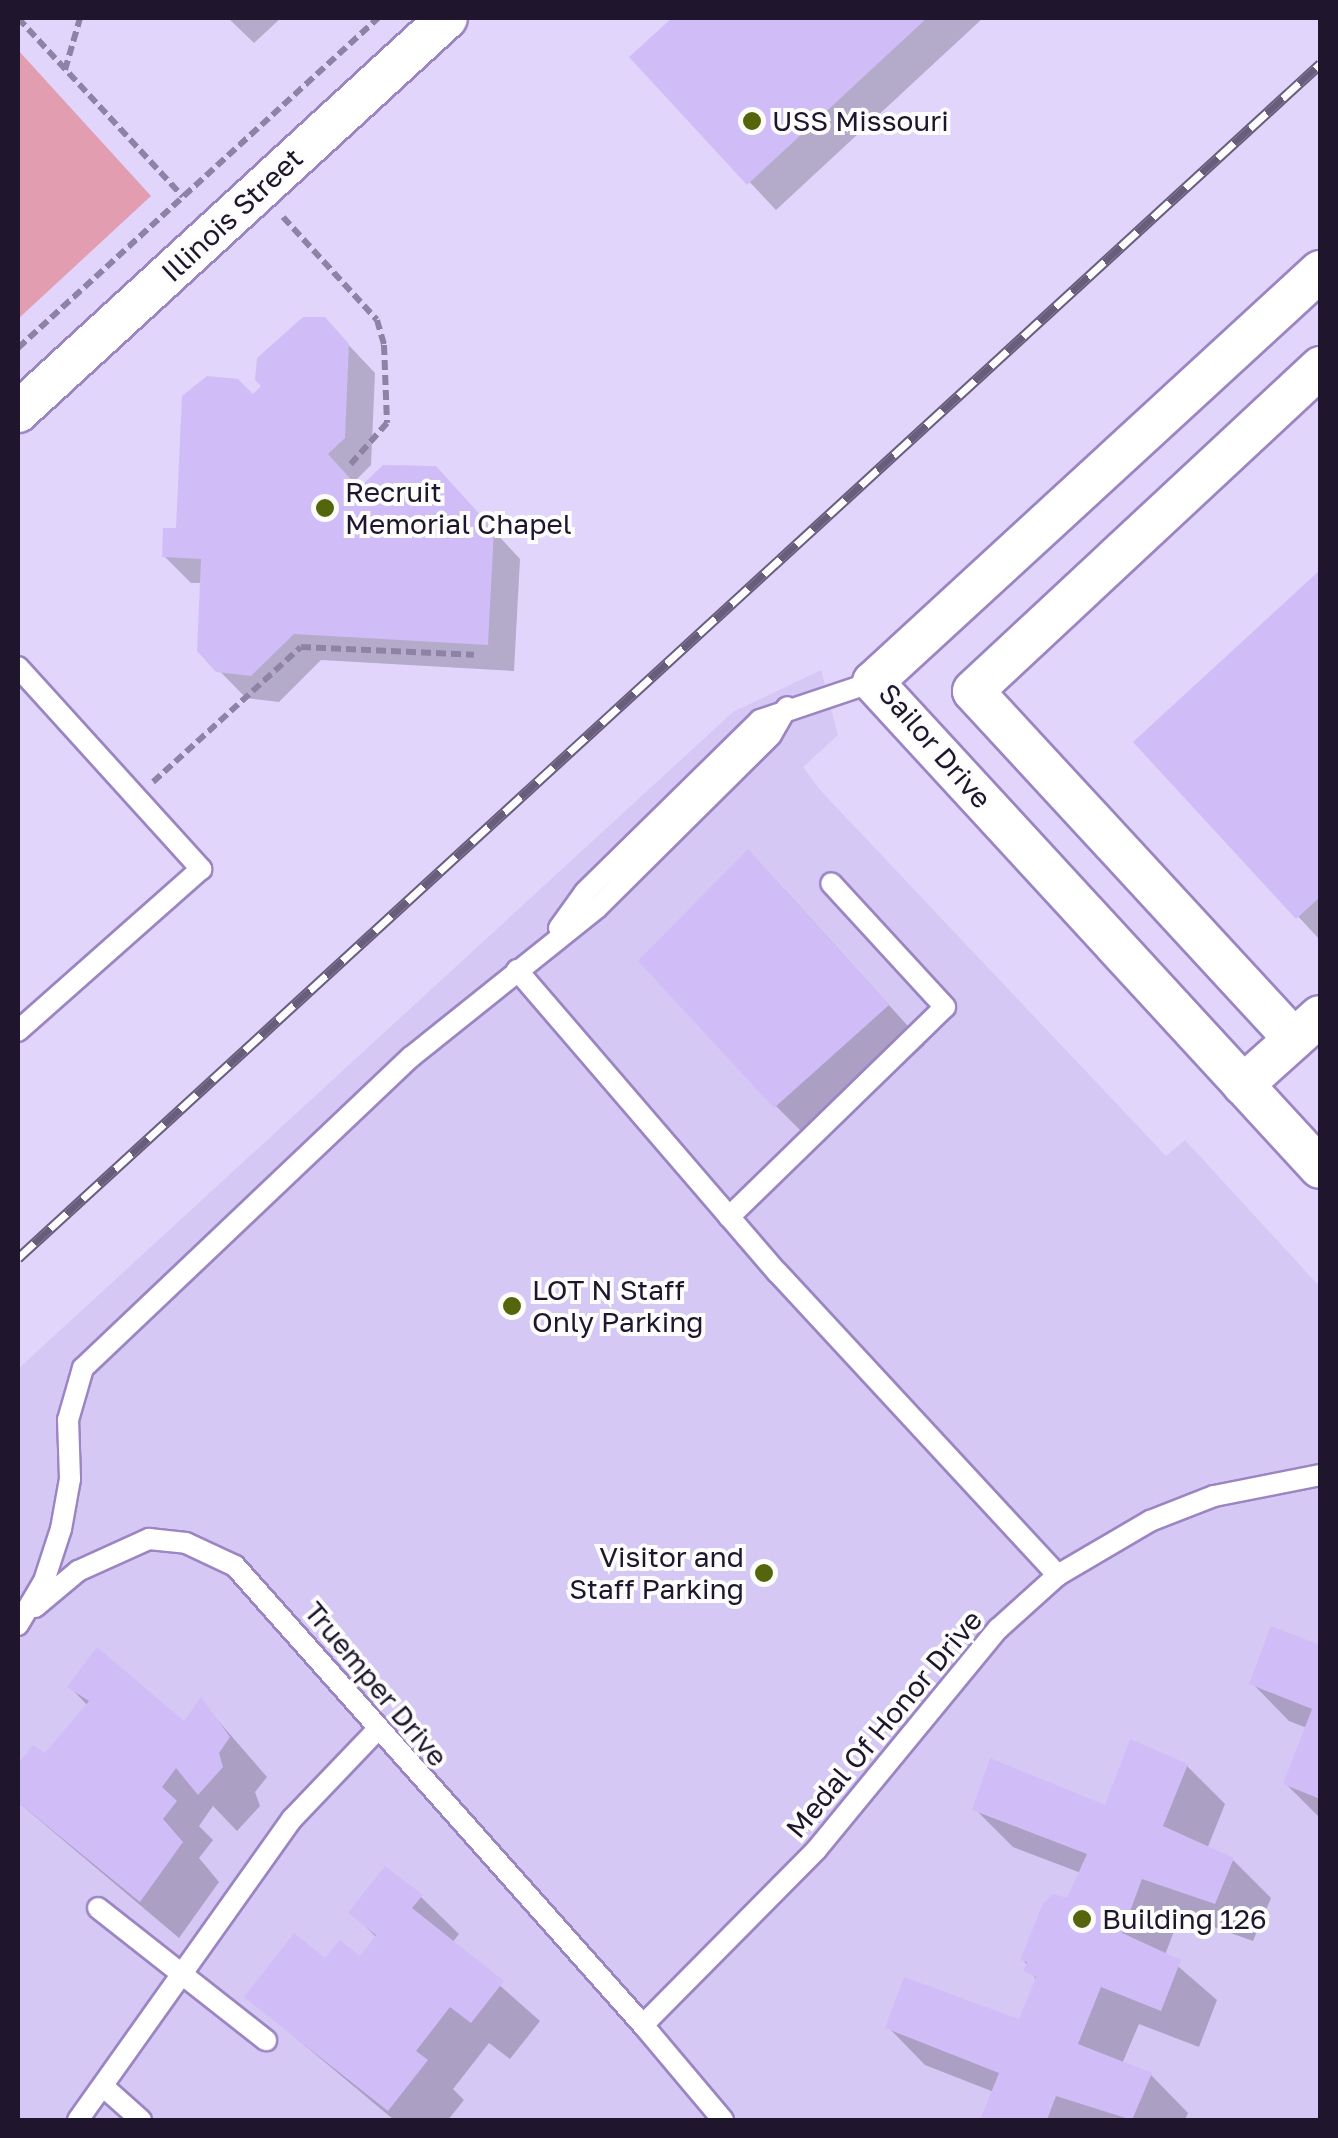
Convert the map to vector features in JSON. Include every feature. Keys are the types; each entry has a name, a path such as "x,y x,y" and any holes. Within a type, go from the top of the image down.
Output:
{"street":[{"name":"Illinois Street","path":"18,412 447,18"},
{"name":"Sailor Drive","path":"1320,271 874,682 1320,1168"},
{"path":"1243,1085 1307,1028 973,691 1320,368"}],"lane":[{"path":"18,667 201,869 18,1032"},
{"path":"18,1626 44,1581 61,1529 70,1479 68,1420 84,1368 329,1132 552,937 608,897 771,735 787,707 874,682"},
{"path":"730,1217 945,1007 831,883"},
{"path":"517,970 730,1217 1058,1575"},
{"name":"Medal Of Honor Drive","path":"643,2025 817,1849 998,1629 1058,1575 1150,1521 1214,1496 1320,1475"},
{"name":"Truemper Drive","path":"18,1626 78,1571 149,1538 186,1543 234,1566 274,1605 376,1732 643,2025"},
{"path":"78,2120 184,1978 292,1819 376,1732"},
{"path":"98,1908 266,2040"},
{"path":"643,2025 723,2120"},
{"path":"105,2088 142,2120"}],"path":[{"path":"18,18 183,197"},
{"path":"65,70 80,18"},
{"path":"18,348 378,18"},
{"path":"283,217 377,320 384,345 387,423 350,466"},
{"path":"136,797 301,647 474,655"}],"shaded area":[{"path":"18,50 151,196 18,319"},
{"path":"821,670 838,735 803,767 821,791 1166,1156 1185,1140 1320,1287 1320,2120 18,2120 18,1369 733,712"}],"building":[{"name":"USS Missouri","path":"672,18 927,18 747,185 629,57"},
{"name":"Recruit Memorial Chapel","path":"303,317 325,317 349,344 345,438 328,454 359,488 383,465 436,466 494,530 488,645 294,634 251,676 216,672 197,651 201,559 162,557 163,528 176,528 182,396 207,376 238,379 253,394 261,386 255,380 257,358"},
{"path":"1320,570 1320,897 1296,919 1133,742"},
{"path":"748,849 889,1005 774,1108 638,961"},
{"path":"1271,1626 1320,1645 1320,1799 1283,1784 1312,1709 1249,1684"},
{"path":"97,1647 184,1721 201,1697 230,1737 219,1753 223,1767 198,1795 176,1768 162,1787 177,1801 163,1819 183,1842 140,1902 18,1802 18,1764 33,1745 45,1753 89,1701 67,1687"},
{"name":"Building 126","path":"1130,1739 1188,1764 1163,1826 1234,1858 1215,1904 1142,1879 1122,1933 1181,1960 1161,2011 1101,1987 1078,2044 1152,2073 1132,2120 1056,2096 1047,2120 980,2120 999,2073 885,2028 904,1977 1019,2019 1036,1977 1023,1971 1027,1962 1020,1960 1043,1904 1053,1894 1067,1898 1087,1854 972,1810 990,1758 1105,1805"},
{"path":"385,1866 423,1895 412,1908 504,1981 471,2023 450,2007 416,2051 428,2060 388,2111 244,1997 294,1933 325,1958 340,1940 360,1956 376,1935 348,1913"}],"railway":[{"path":"18,1258 1320,64"}],"place":[{"name":"USS Missouri","path":"752,121"},
{"name":"Recruit Memorial Chapel","path":"325,508"},
{"name":"LOT N Staff Only Parking","path":"512,1306"},
{"name":"Visitor and Staff Parking","path":"764,1573"},
{"name":"Building 126","path":"1082,1919"}]}
